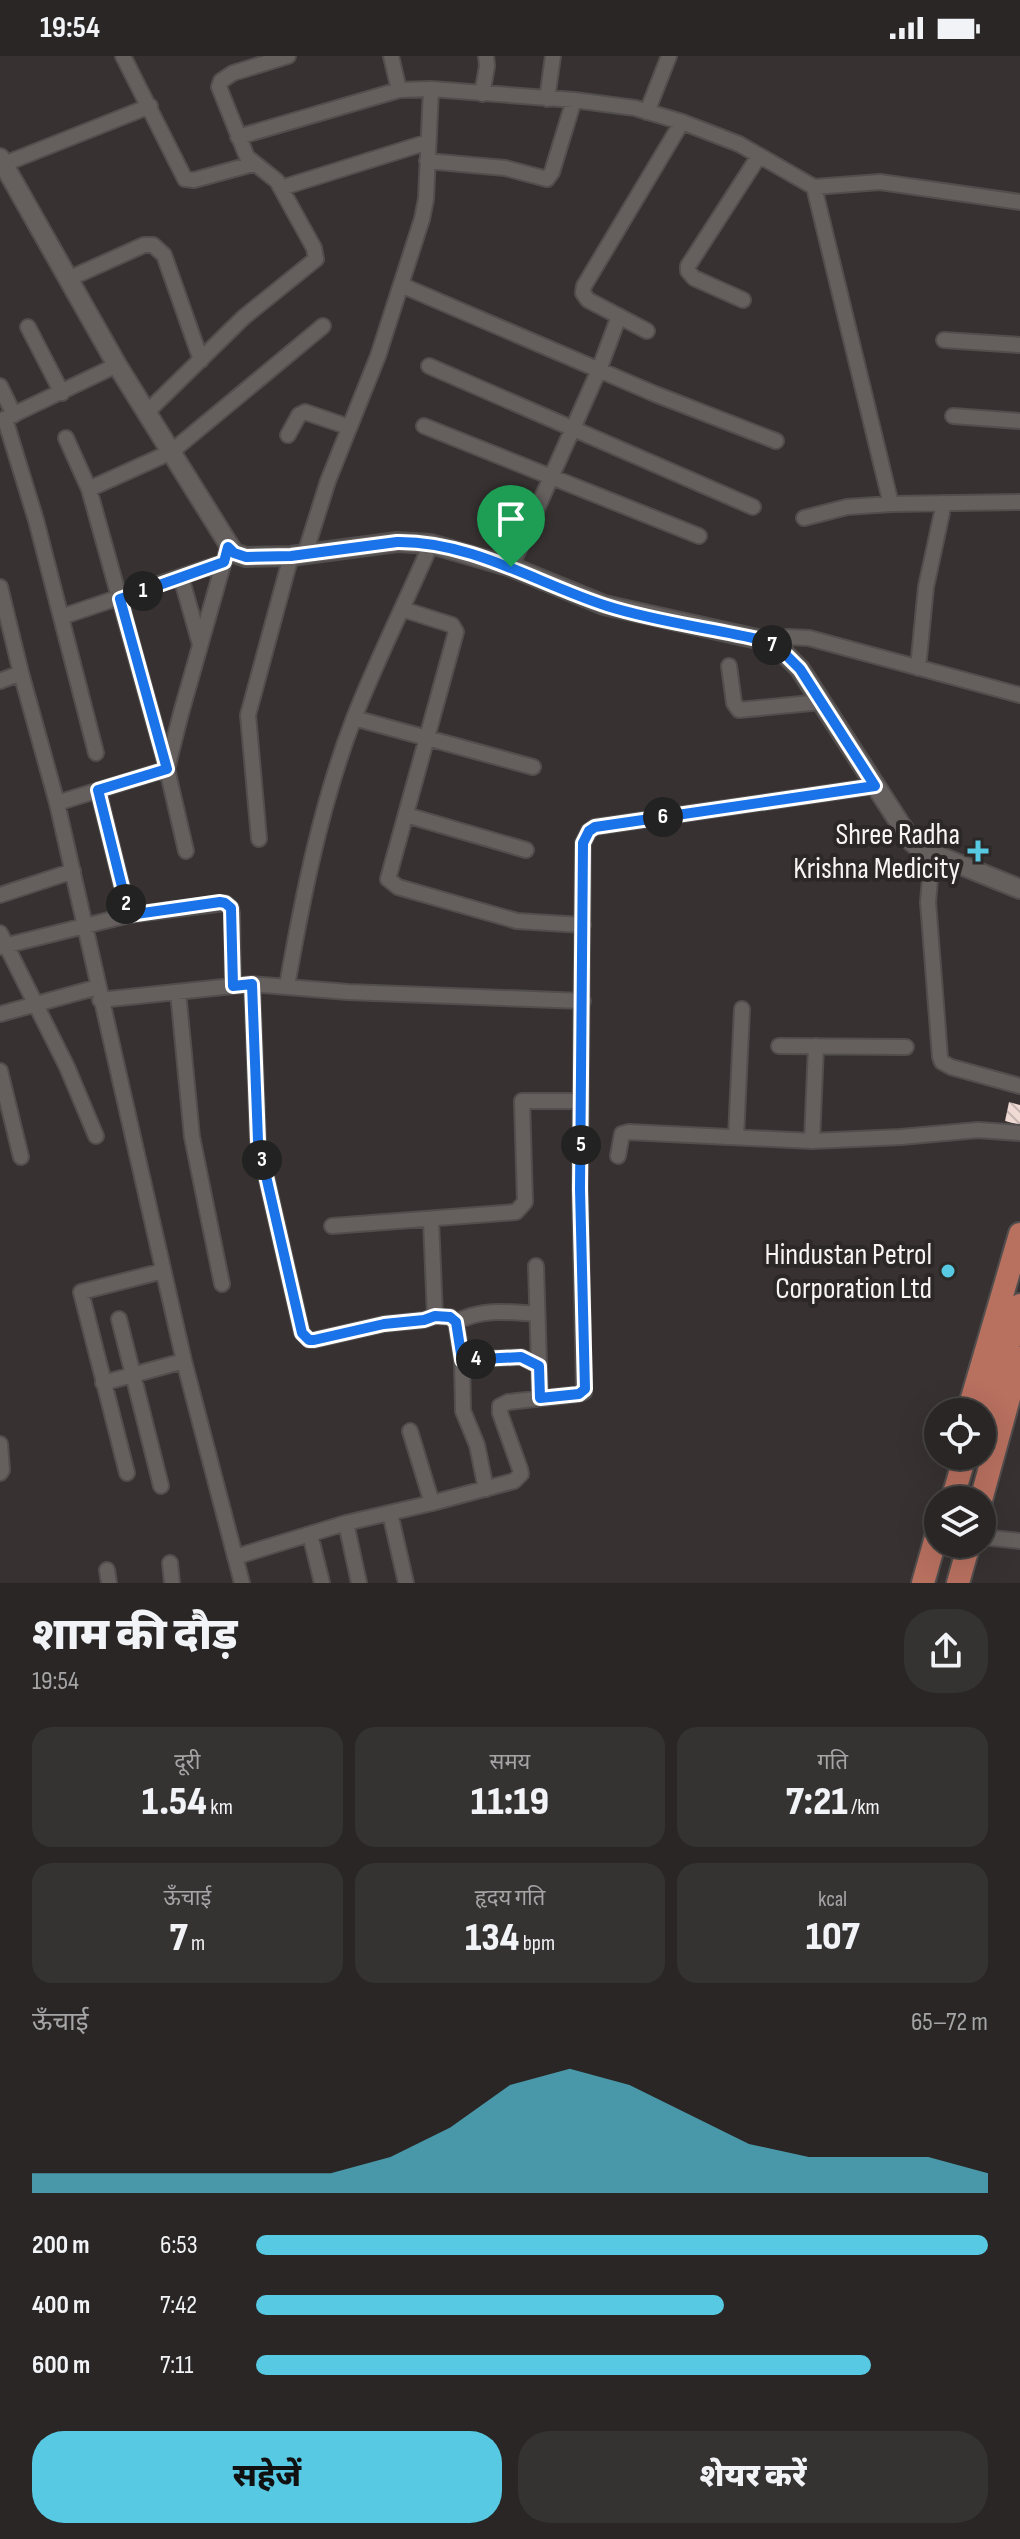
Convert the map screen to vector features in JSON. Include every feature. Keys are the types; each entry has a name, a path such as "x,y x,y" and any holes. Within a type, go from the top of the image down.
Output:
{"main road":[{"path":"972,1398 1020,1234"},
{"path":"981,1398 1013,1289 1020,1277"},
{"path":"993,1398 1020,1305"},
{"path":"985,1486 1020,1358"},
{"path":"923,1583 930,1558"},
{"path":"935,1583 942,1558"},
{"path":"958,1583 965,1558"}],"street":[{"path":"123,56 185,179 194,180 253,164"},
{"path":"147,412 258,305 316,259 314,248 281,188 273,177 253,164 238,137 221,93 221,81 233,73 288,56"},
{"path":"391,56 399,90"},
{"path":"482,94 486,56"},
{"path":"547,99 553,56"},
{"path":"647,112 669,56"},
{"path":"238,137 399,90 431,89 574,100 618,104 682,122 723,137 814,187 880,182 1020,202"},
{"path":"259,839 248,715 298,555 378,356 422,219 431,89"},
{"path":"427,161 499,167 547,179 552,172 574,100"},
{"path":"150,106 2,161 117,365 171,452 226,554 167,769"},
{"path":"647,331 585,297 584,286 682,122"},
{"path":"281,188 428,142"},
{"path":"743,300 694,278 688,266 759,156"},
{"path":"814,187 891,504"},
{"path":"68,279 144,245 153,245 164,255 201,360"},
{"path":"401,285 599,370 776,441"},
{"path":"511,567 599,370 619,316"},
{"path":"89,489 171,452 323,326"},
{"path":"28,327 62,393"},
{"path":"944,340 1020,345"},
{"path":"6,418 117,365"},
{"path":"429,366 753,507"},
{"path":"0,386 96,753"},
{"path":"288,435 299,415 305,412 349,427"},
{"path":"953,416 1020,421"},
{"path":"424,426 699,536"},
{"path":"66,438 89,489 167,769 186,851"},
{"path":"804,518 847,507 1020,502"},
{"path":"918,668 926,587 944,503"},
{"path":"61,617 181,577 226,554 246,557 298,555 397,542 431,544 511,567 604,605 762,640 800,636 1020,695"},
{"path":"287,986 317,837 354,718 431,544"},
{"path":"181,577 200,645"},
{"path":"0,587 4,615 57,803 184,1361 242,1583"},
{"path":"402,609 455,628 388,879 395,885 517,921 583,925"},
{"path":"762,640 791,659 822,702 906,836 919,848 1020,889"},
{"path":"729,666 734,703 739,710 822,702"},
{"path":"0,681 21,673"},
{"path":"354,718 533,767"},
{"path":"57,803 167,769"},
{"path":"235,1557 346,1523 514,1481 521,1474 500,1406 508,1402 579,1394 585,1389 580,1189 583,843 589,831 595,827 875,786"},
{"path":"98,790 129,915"},
{"path":"406,815 526,850"},
{"path":"936,855 928,902 940,1057 951,1067 1020,1086"},
{"path":"0,895 73,871"},
{"path":"96,1136 67,1067 2,942 129,915 220,902 229,905 232,914 233,986"},
{"path":"252,984 258,1141 302,1333 309,1340 314,1340 435,1316 450,1317 456,1322 462,1360 463,1411 477,1445 486,1489"},
{"path":"0,1014 99,994 178,992 252,984 348,992 583,1001"},
{"path":"178,992 192,1137 222,1284"},
{"path":"736,1137 742,1009"},
{"path":"779,1046 906,1047"},
{"path":"812,1141 816,1046"},
{"path":"0,1071 21,1157"},
{"path":"332,1226 521,1210 525,1202 522,1101 581,1101"},
{"path":"618,1156 620,1138 626,1133 812,1141 978,1130 1020,1133"},
{"path":"431,1220 435,1316"},
{"path":"536,1266 540,1398"},
{"path":"127,1473 81,1292 163,1271"},
{"path":"456,1322 488,1311 537,1314"},
{"path":"119,1319 161,1486"},
{"path":"462,1360 521,1357 539,1366"},
{"path":"103,1383 184,1361"},
{"path":"410,1431 432,1503"},
{"path":"0,1444 0,1473"},
{"path":"390,1513 406,1583"},
{"path":"346,1523 359,1583"},
{"path":"310,1534 322,1583"},
{"path":"996,1538 1020,1541"},
{"path":"170,1563 172,1583"}],"building":[{"path":"1009,1102 1020,1105 1020,1125 1005,1121"}],"place":[{"name":"Shree Radha Krishna Medicity","path":"978,851"},
{"name":"Hindustan Petrol Corporation Ltd","path":"948,1271"}],"route":[{"path":"415,542 511,567 604,605 762,640 774,646 800,669 875,786 595,827 585,837 580,1189 585,1389 579,1394 540,1398 539,1366 527,1359 513,1356 462,1360 458,1328 450,1317 435,1316 384,1324 314,1340 309,1340 302,1333 258,1141 252,984 233,986 231,908 220,902 129,915 98,790 167,769 120,599 224,562 228,547 246,557 291,556 415,542"}]}
